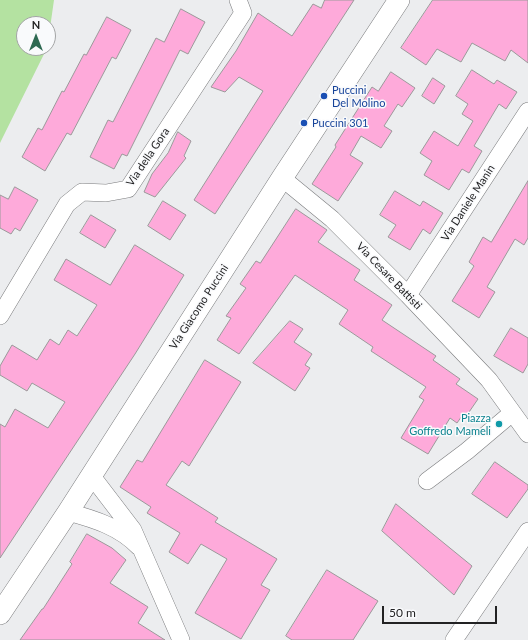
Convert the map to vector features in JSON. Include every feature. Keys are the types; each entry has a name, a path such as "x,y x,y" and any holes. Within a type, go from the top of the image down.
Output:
{"street":[{"name":"Via della Gora","path":"0,316 67,204 82,192 106,193 128,189 243,13 238,0"},
{"name":"Via Giacomo Puccini","path":"1,609 68,512 282,178 399,0"},
{"name":"Via Daniele Manin","path":"408,295 528,111"},
{"name":"Via Cesare Battisti","path":"282,178 332,219 408,295 515,409"},
{"path":"427,481 467,451 515,409 528,434"},
{"path":"91,475 133,530 181,640"},
{"path":"68,512 96,520 110,527 133,541 143,552"},
{"path":"454,640 528,530"}],"green space":[{"path":"0,0 54,0 52,16 16,16 16,56 43,56 0,143"}],"building":[{"path":"325,0 354,0 215,214 194,200 263,91 239,77 225,92 211,87 236,51 258,13 292,36 313,4 321,8"},
{"path":"433,0 528,0 528,63 511,50 505,61 472,43 461,62 437,49 426,65 401,48"},
{"path":"181,9 205,22 188,54 180,50 127,156 122,154 114,169 90,157 108,120 113,122 156,38 164,42"},
{"path":"107,17 131,30 116,59 112,57 71,135 67,133 45,171 22,157 38,128 42,130 62,91 64,92 84,54 86,55"},
{"path":"472,70 494,84 497,80 517,92 506,109 499,104 474,146 482,151 469,173 462,169 449,190 424,175 432,161 420,153 434,131 458,146 473,121 462,114 468,104 456,96"},
{"path":"391,72 415,88 402,107 398,104 384,126 392,131 381,148 361,136 350,155 363,163 338,201 312,184 372,87 378,91"},
{"path":"433,78 445,86 434,104 422,96"},
{"path":"178,132 191,141 184,156 186,158 155,197 144,192 152,174 168,153"},
{"path":"528,181 528,238 524,245 515,239 487,287 495,292 479,318 452,301 474,266 469,262 483,237 491,242"},
{"path":"15,187 38,200 20,231 15,228 11,234 0,228 0,195 8,199"},
{"path":"395,191 420,206 423,201 443,213 430,234 423,229 410,250 388,237 396,225 380,215"},
{"path":"163,201 186,215 170,240 148,226"},
{"path":"296,209 327,230 318,242 360,270 354,280 392,305 382,320 436,356 433,360 460,379 456,384 478,399 467,415 464,413 457,423 450,418 428,454 401,438 424,400 419,397 426,387 371,351 373,347 339,324 348,310 295,275 239,354 217,340 231,318 226,316 246,288 240,284 256,261 260,263"},
{"path":"91,215 116,230 105,248 80,233"},
{"path":"135,245 184,275 135,354 0,558 0,424 5,427 15,409 48,428 65,402 32,383 27,391 0,375 0,366 12,345 37,360 50,339 59,345 68,330 77,336 97,305 54,280 66,259 110,285"},
{"path":"290,321 303,329 294,342 312,354 305,365 310,368 295,391 253,363"},
{"path":"511,328 528,338 528,364 523,373 494,356"},
{"path":"205,360 241,382 189,466 182,461 166,485 218,518 215,522 277,559 261,585 270,590 241,639 195,613 227,559 201,544 188,564 169,552 180,533 147,513 151,507 120,487 137,460 142,462"},
{"path":"495,462 528,485 528,489 507,518 472,494"},
{"path":"396,504 472,566 454,595 382,531"},
{"path":"87,534 112,548 126,560 110,583 148,607 138,623 165,640 20,640 43,609 72,564 70,562"},
{"path":"327,570 378,601 353,640 292,640 286,636"}],"place":[{"name":"Puccini Del Molino","path":"324,96"},
{"name":"Puccini 301","path":"304,123"},
{"name":"Piazza Goffredo Mameli","path":"499,424"}]}
